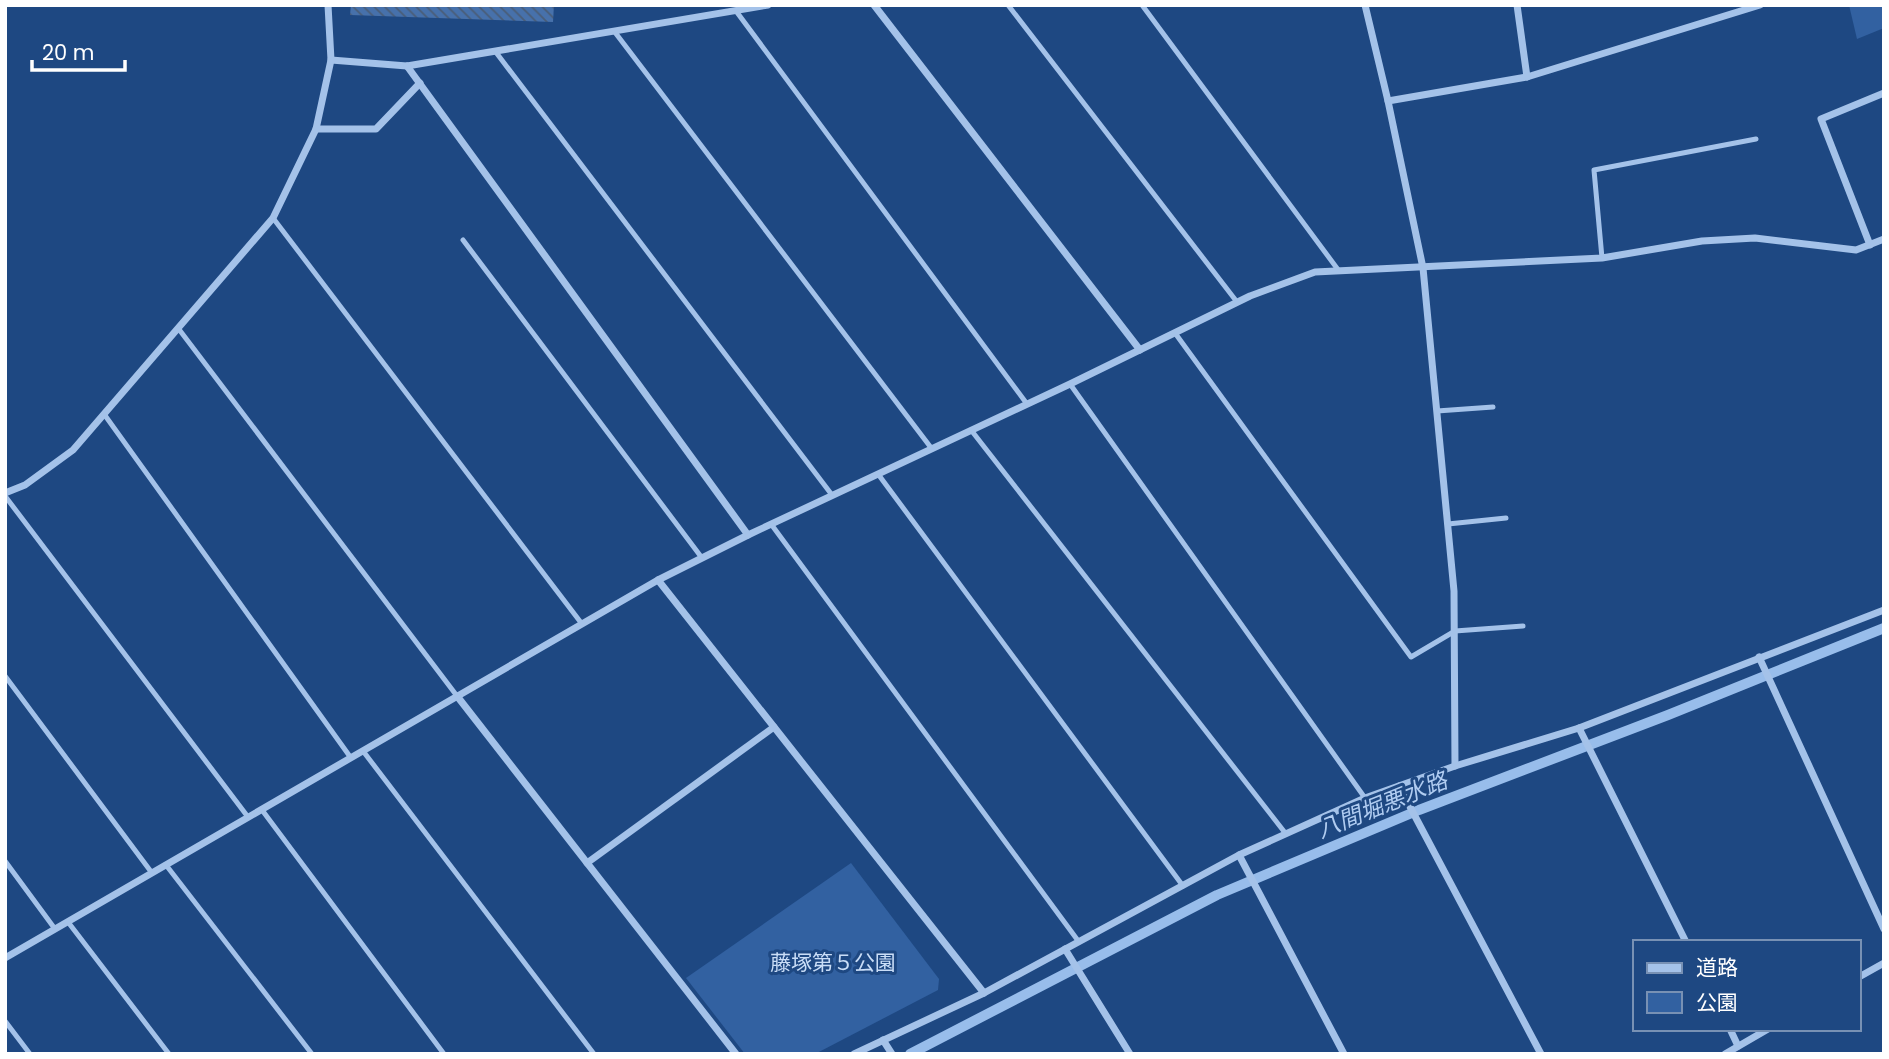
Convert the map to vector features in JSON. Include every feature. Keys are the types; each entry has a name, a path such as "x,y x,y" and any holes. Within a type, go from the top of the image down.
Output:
{"street":[{"path":"5,494 25,485 73,450 273,218 316,129 331,60 328,5"},
{"path":"331,60 407,66 768,5"},
{"path":"874,5 1140,350"},
{"path":"1365,5 1423,268 1454,591 1455,766"},
{"path":"1517,5 1527,77"},
{"path":"1388,101 1527,77 1760,5"},
{"path":"407,66 748,534"},
{"path":"316,129 376,129 420,83"},
{"path":"1870,245 1821,119 1884,93"},
{"path":"5,958 659,580 748,534 1070,384 1237,302 1315,272 1602,258 1702,241 1755,238 1856,250 1884,239"},
{"path":"659,580 984,993"},
{"path":"854,1054 984,993 1239,855 1365,798 1455,766 1579,729 1884,610"},
{"path":"1759,657 1884,929"},
{"path":"457,696 736,1054"},
{"path":"587,863 774,727"},
{"path":"1579,729 1685,940"},
{"path":"1399,786 1541,1054"},
{"path":"1239,855 1343,1054"},
{"path":"1065,950 1130,1054"},
{"path":"1861,976 1884,963"},
{"path":"1731,1031 1738,1046"},
{"path":"1725,1054 1764,1031"},
{"path":"883,1040 892,1054"}],"lane":[{"path":"1008,5 1237,302"},
{"path":"1142,5 1339,271"},
{"path":"736,11 1027,404"},
{"path":"614,31 932,449"},
{"path":"495,51 832,495"},
{"path":"1602,258 1594,170 1756,139"},
{"path":"273,218 582,624"},
{"path":"463,240 702,558"},
{"path":"178,328 457,696"},
{"path":"1175,333 1411,657 1455,631 1523,626"},
{"path":"1070,384 1365,798"},
{"path":"1437,411 1493,407"},
{"path":"104,414 351,758"},
{"path":"971,430 1286,834"},
{"path":"878,474 1183,886"},
{"path":"5,494 248,817"},
{"path":"1448,524 1506,518"},
{"path":"771,524 1079,942"},
{"path":"5,676 152,873"},
{"path":"363,751 594,1054"},
{"path":"262,810 444,1054"},
{"path":"5,861 55,929"},
{"path":"166,865 312,1054"},
{"path":"68,922 169,1054"},
{"path":"5,1021 30,1054"}],"green space":[{"path":"1849,5 1884,5 1884,28 1857,39"},
{"name":"藤塚第５公園","path":"851,863 939,979 938,990 815,1054 745,1054 686,978"}],"building":[{"path":"351,5 554,5 553,22 350,15"}],"waterway":[{"name":"八間堀悪水路","path":"910,1054 1217,895 1419,810 1668,715 1884,628"}]}
